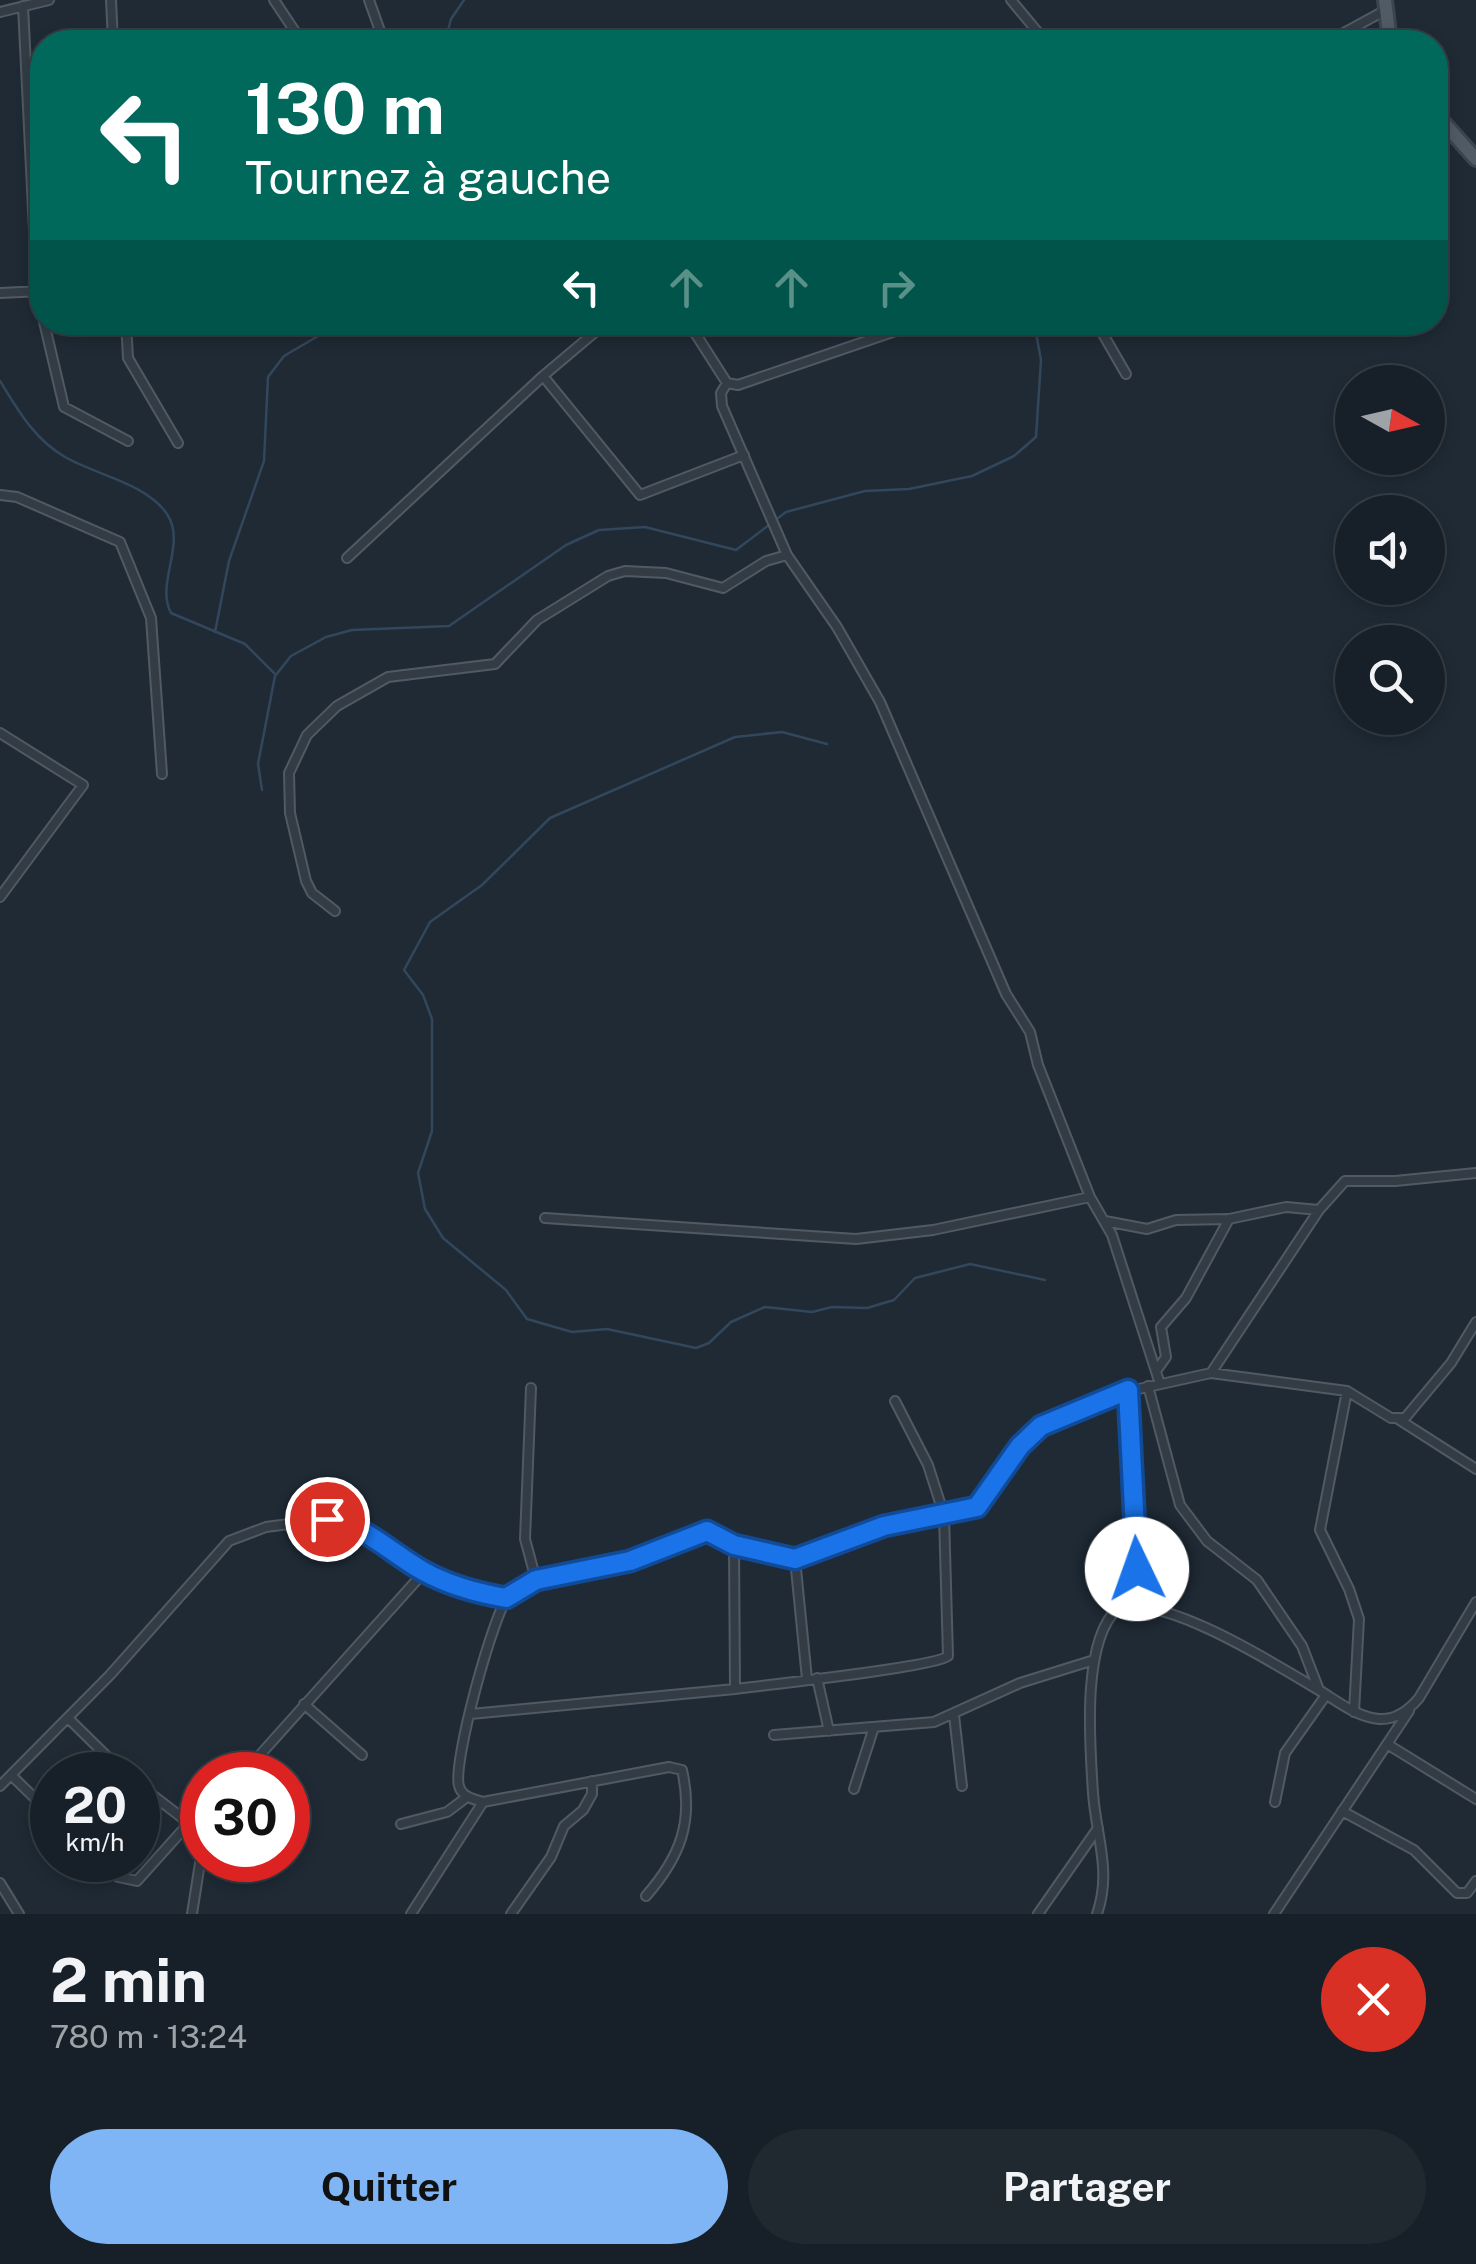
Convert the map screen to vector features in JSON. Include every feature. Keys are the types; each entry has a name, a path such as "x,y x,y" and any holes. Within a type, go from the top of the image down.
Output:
{"main road":[{"path":"1384,5 1388,30"},
{"path":"1448,128 1476,159"}],"street":[{"path":"0,12 48,0"},
{"path":"111,0 112,30"},
{"path":"274,0 294,30"},
{"path":"369,0 380,30"},
{"path":"1012,0 1036,30"},
{"path":"1345,30 1384,5"},
{"path":"23,6 30,123"},
{"path":"0,293 30,292"},
{"path":"47,335 64,407 128,440"},
{"path":"127,335 128,358 178,443"},
{"path":"348,558 592,335"},
{"path":"696,335 727,383 722,406 787,555 837,627 880,702 1006,994 1030,1032 1038,1066 1090,1197 1105,1220 1160,1384"},
{"path":"727,383 765,379 887,335"},
{"path":"1104,335 1126,374"},
{"path":"543,376 640,495 744,454"},
{"path":"0,495 17,497 120,542 152,618 162,774"},
{"path":"335,910 312,893 306,881 287,784 307,735 337,706 388,677 495,664 536,620 608,576 625,571 666,573 723,588 766,561 787,555"},
{"path":"0,734 82,785 0,897"},
{"path":"1211,1373 1319,1210 1350,1178 1395,1182 1476,1172"},
{"path":"544,1218 856,1238 933,1230 1090,1197"},
{"path":"1105,1220 1142,1229 1176,1220 1229,1220 1286,1207 1319,1210"},
{"path":"1156,1371 1166,1356 1162,1327 1186,1298 1229,1220"},
{"path":"1398,1420 1412,1414 1476,1322"},
{"path":"646,1896 678,1854 685,1835 687,1790 682,1770 669,1767 483,1802 467,1798 459,1787 458,1767 485,1654 506,1598 536,1580 630,1561 697,1533 717,1534 734,1545 795,1559 884,1526 966,1512 985,1500 1020,1446 1041,1426 1128,1390 1211,1373 1348,1390 1476,1469"},
{"path":"1148,1386 1180,1505 1198,1532 1257,1580 1302,1646 1323,1692"},
{"path":"531,1388 525,1539 536,1580"},
{"path":"1128,1390 1139,1605"},
{"path":"1348,1390 1320,1530 1356,1604 1359,1666 1354,1712"},
{"path":"471,1714 735,1688 884,1667 923,1666 945,1660 948,1651 944,1514 924,1456 895,1401"},
{"path":"0,1786 68,1718 230,1541 245,1534 327,1519 353,1524 424,1572 470,1590 506,1598"},
{"path":"734,1545 735,1688"},
{"path":"795,1559 812,1678 829,1731"},
{"path":"262,1752 424,1572"},
{"path":"1274,1914 1412,1707 1476,1602"},
{"path":"1098,1914 1105,1879 1093,1776 1094,1660 1106,1618 1118,1608 1139,1605 1226,1636 1354,1712 1386,1719 1412,1707"},
{"path":"774,1735 934,1722 1020,1683 1094,1660"},
{"path":"1275,1802 1285,1753 1323,1692"},
{"path":"304,1704 362,1756"},
{"path":"954,1715 962,1786"},
{"path":"68,1718 103,1752"},
{"path":"854,1788 874,1727"},
{"path":"1387,1744 1476,1800"},
{"path":"11,1774 30,1793"},
{"path":"511,1914 550,1857 564,1826 583,1810 592,1794 592,1780"},
{"path":"401,1824 446,1812 467,1798"},
{"path":"411,1914 483,1802"},
{"path":"1342,1810 1414,1850 1458,1893 1467,1893 1476,1881"},
{"path":"1038,1914 1098,1828"},
{"path":"160,1856 180,1834"},
{"path":"192,1914 197,1882"},
{"path":"0,1883 19,1914"}],"waterway":[{"path":"448,30 464,0"},
{"path":"215,632 229,561 264,461 268,377 284,356 320,335"},
{"path":"262,790 258,764 275,676 291,656 326,637 352,630 449,626 566,545 599,530 645,527 736,550 786,512 865,491 909,489 972,476 1014,456 1036,437 1041,360 1036,335"},
{"path":"0,381 28,423 54,450 134,487 167,514 174,538 166,589 171,613 245,644 274,673"},
{"path":"827,744 782,732 735,737 550,818 482,885 430,922 404,970 423,995 432,1019 432,1131 418,1173 425,1209 443,1238 506,1290 527,1319 572,1332 607,1329 696,1348 709,1343 731,1322 765,1307 812,1312 832,1307 867,1308 894,1300 915,1278 970,1264 1045,1280"}],"route":[{"path":"327,1519 353,1524 424,1572 482,1594 506,1598 536,1580 630,1561 707,1531 734,1545 795,1559 905,1520 977,1507 1020,1446 1041,1426 1128,1390 1137,1569"}]}
